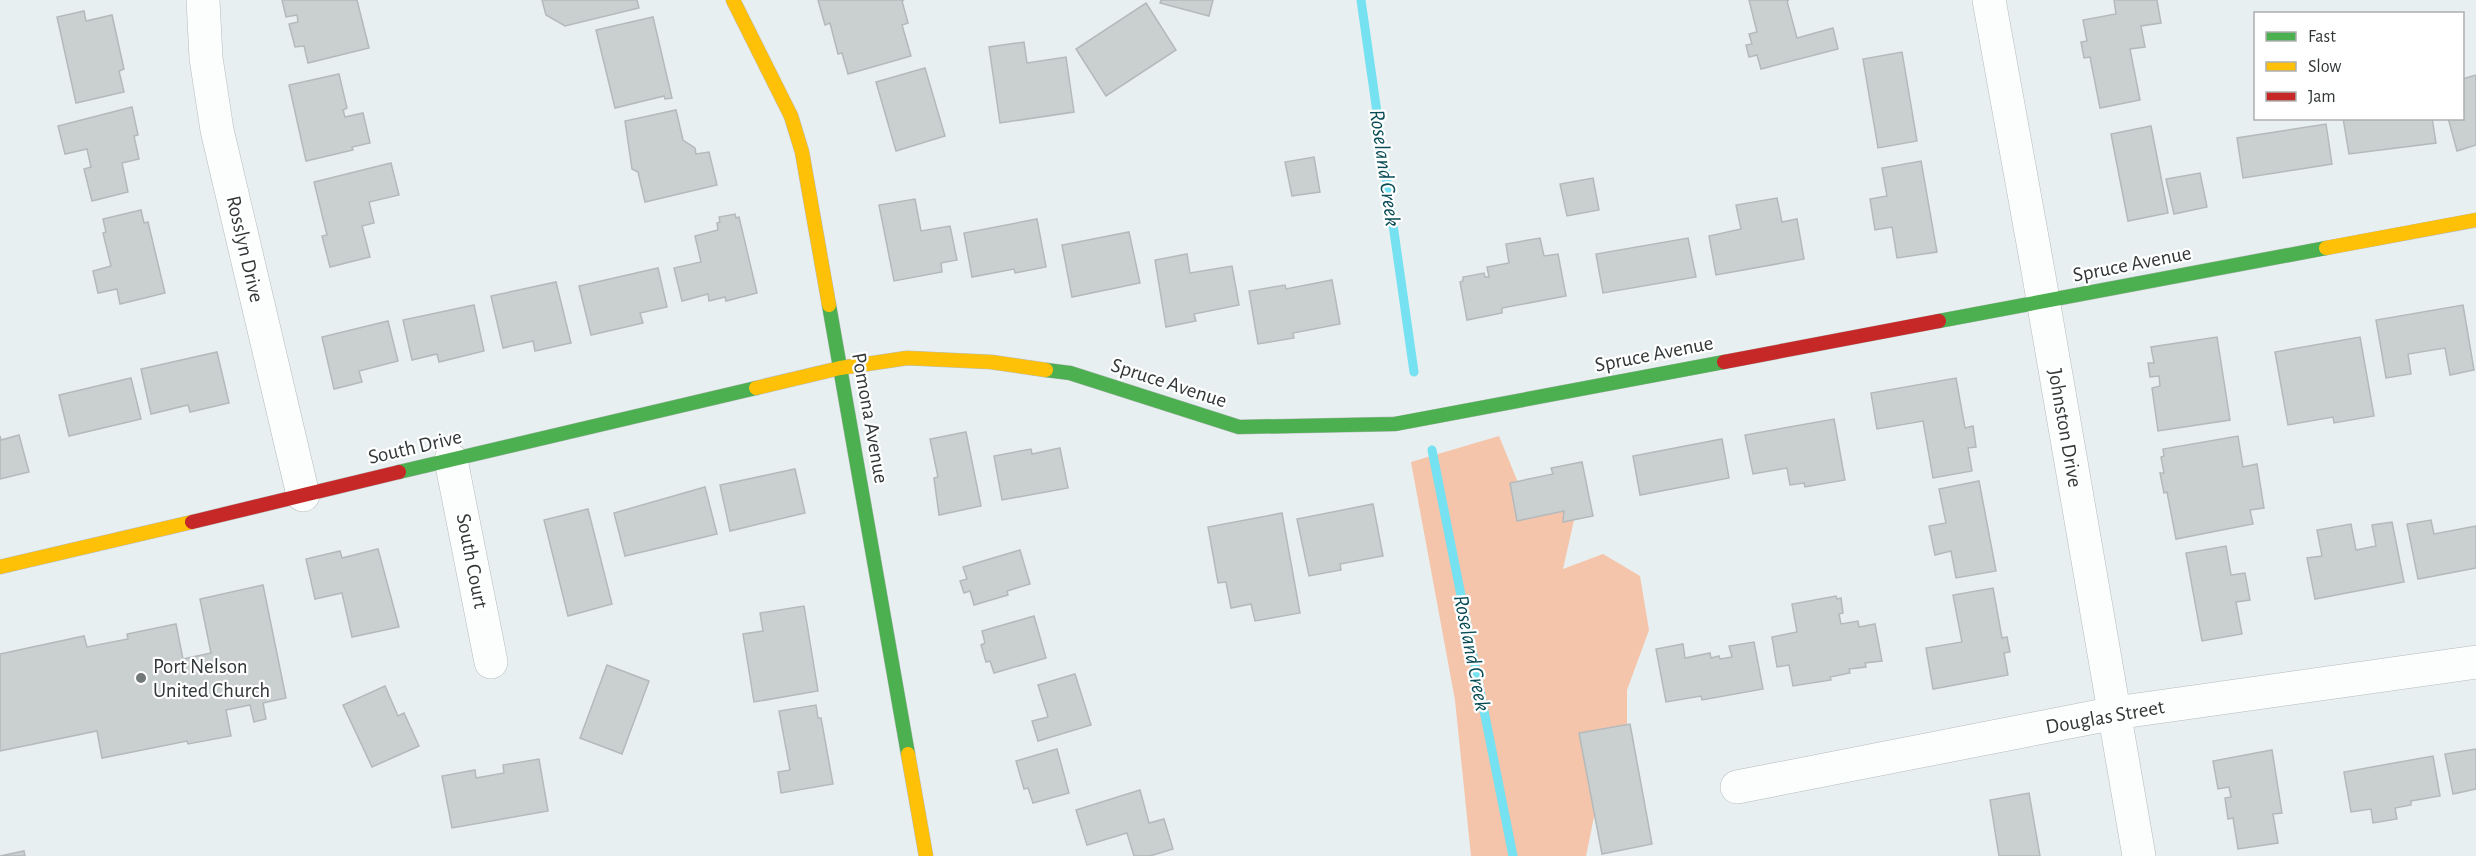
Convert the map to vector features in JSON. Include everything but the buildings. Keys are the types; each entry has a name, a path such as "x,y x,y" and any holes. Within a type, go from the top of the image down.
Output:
{"street":[{"name":"Rosslyn Drive","path":"203,0 206,58 217,129 303,495"},
{"name":"Pomona Avenue","path":"733,0 786,106 802,152 926,856"},
{"name":"Johnston Drive","path":"1989,0 2139,856"},
{"name":"Spruce Avenue","path":"840,368 907,358 991,362 1070,373 1239,427 1395,424 2476,220"},
{"name":"South Drive","path":"0,567 840,368"},
{"name":"South Court","path":"451,460 491,662"},
{"name":"Douglas Street","path":"1737,787 2115,713 2476,662"}],"shaded area":[{"path":"1499,436 1519,485 1544,490 1574,520 1563,569 1603,554 1640,576 1649,630 1627,690 1627,769 1595,812 1586,856 1471,856 1455,700 1411,462"}],"waterway":[{"name":"Roseland Creek","path":"1361,0 1414,372"},
{"name":"Roseland Creek","path":"1432,450 1513,856"}],"traffic: fast":[{"path":"1939,321 2326,248"},
{"path":"829,305 908,754"},
{"path":"1046,370 1070,373 1239,427 1395,424 1724,362"},
{"path":"399,472 756,388"}],"traffic: slow":[{"path":"733,0 791,116 802,152 829,305"},
{"path":"2326,248 2476,220"},
{"path":"756,388 840,368 907,358 991,362 1046,370"},
{"path":"0,567 192,522"},
{"path":"908,754 926,856"}],"traffic: jam":[{"path":"1724,362 1939,321"},
{"path":"192,522 399,472"}],"place":[{"name":"Port Nelson United Church","path":"141,678"}]}
